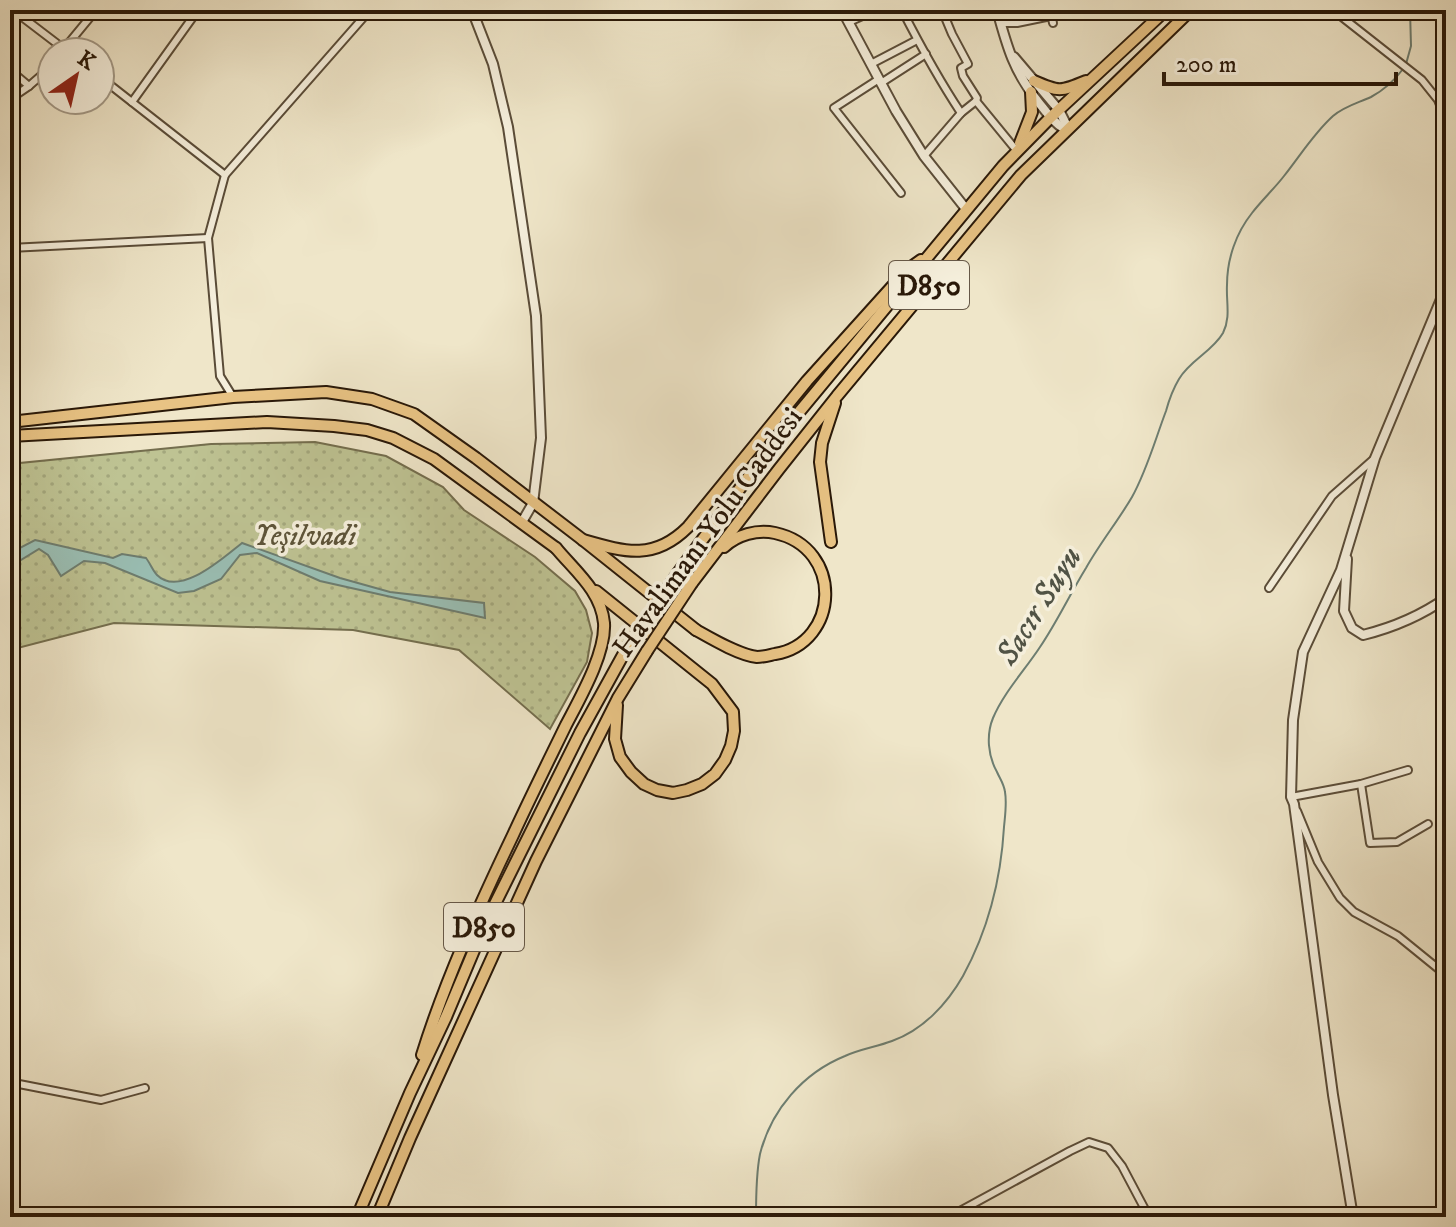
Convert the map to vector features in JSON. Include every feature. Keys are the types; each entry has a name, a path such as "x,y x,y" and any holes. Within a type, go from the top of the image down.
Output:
{"main road":[{"name":"Havalimanı Yolu Caddesi","path":"357,1217 485,924 580,733 628,646 771,446 966,209 1017,151 1166,10"},
{"name":"Havalimanı Yolu Caddesi","path":"377,1217 529,876 618,698 692,583 837,396 1021,175 1191,10"},
{"path":"1034,81 1054,90 1062,90 1091,79"},
{"path":"1017,151 1032,112 1031,92"},
{"path":"583,540 629,551 650,550 675,540 807,381 907,270 935,249"},
{"path":"10,422 233,397 326,392 372,399 414,414 476,458 696,630 726,646 757,657 785,652 803,642 817,627 825,599 825,583 811,553 799,542 786,535 751,533 732,540 710,559"},
{"path":"831,542 820,462 822,443 837,396"},
{"path":"10,436 267,422 367,430 393,438 434,459 556,548 592,588 712,684 733,712 734,731 725,760 715,774 687,790 673,793 644,784 620,757 615,739 618,698"},
{"path":"410,1093 433,1022 471,930 511,838 602,648 602,609 592,588"}],"street":[{"path":"13,10 47,36"},
{"path":"75,36 96,10"},
{"path":"132,102 198,10"},
{"path":"233,397 220,376 208,238 225,175 370,10"},
{"path":"472,10 493,64 508,127 536,316 541,438 533,503 522,522"},
{"path":"842,10 924,156 966,209"},
{"path":"849,22 876,10"},
{"path":"902,10 936,77 961,113"},
{"path":"942,10 968,64 961,68 976,101 1017,151"},
{"path":"997,10 1013,64 1031,92 1055,114"},
{"path":"1333,10 1416,74 1434,94 1446,120"},
{"path":"1001,23 1052,16"},
{"path":"871,64 917,40"},
{"path":"1008,50 1067,129"},
{"path":"901,193 834,108 926,54"},
{"path":"10,70 29,86"},
{"path":"10,99 36,80"},
{"path":"116,90 225,175"},
{"path":"924,156 961,113 976,101"},
{"path":"10,248 208,238"},
{"path":"1353,1217 1333,1095 1293,800 1293,720 1303,652 1341,570 1375,458 1446,287"},
{"path":"1269,588 1332,496 1375,458"},
{"path":"1347,551 1344,611 1352,628 1363,635 1405,620 1446,598"},
{"path":"1293,800 1408,770"},
{"path":"1361,784 1370,843 1397,842 1428,824"},
{"path":"1293,800 1318,862 1340,898 1354,912 1398,936 1446,975"},
{"path":"10,1085 19,1084 101,1100 145,1088"},
{"path":"949,1217 1089,1142 1108,1148 1122,1166 1149,1217"},
{"path":"1213,1217 1229,1213 1238,1217"}],"green space":[{"name":"Yeşilvadi","path":"315,442 386,456 443,487 464,510 535,557 575,591 586,610 592,633 587,662 550,729 459,650 353,630 114,623 10,650 10,464 211,444"}],"water":[{"path":"35,540 113,558 122,554 146,558 157,575 177,582 201,573 242,543 340,578 390,592 484,603 485,618 320,581 257,553 240,555 221,579 194,591 178,593 105,563 84,561 61,576 48,555 39,549 13,565 17,575 10,580 10,553"}],"waterway":[{"name":"Sacır Suyu","path":"1406,64 1411,46 1410,10"},
{"name":"Sacır Suyu","path":"756,1217 760,1154 772,1123 791,1095 830,1063 903,1036 924,1023 950,996 972,959 996,885 1005,814 1004,789 989,745 993,718 1132,497 1179,379 1223,333 1228,315 1229,266 1241,229 1333,116 1380,91 1403,69"}]}
